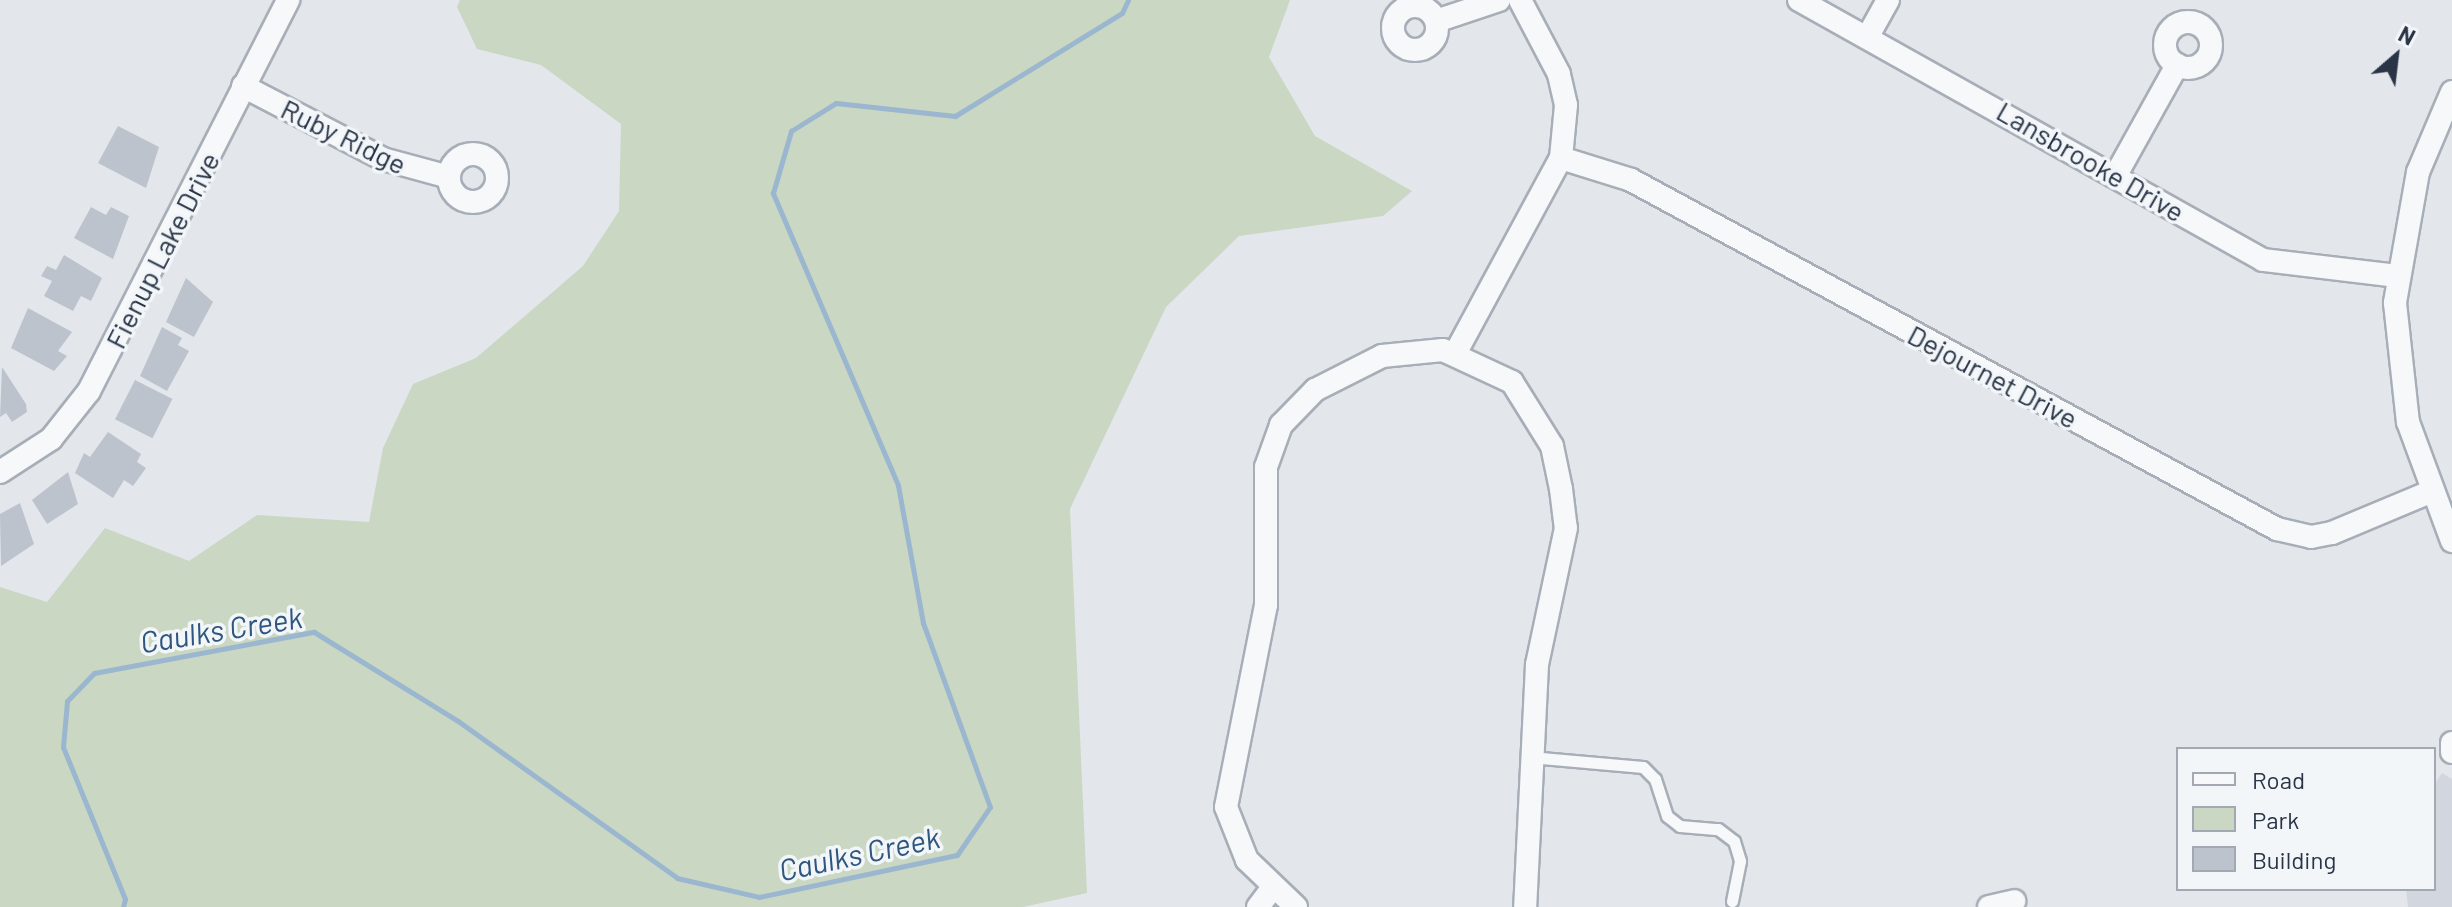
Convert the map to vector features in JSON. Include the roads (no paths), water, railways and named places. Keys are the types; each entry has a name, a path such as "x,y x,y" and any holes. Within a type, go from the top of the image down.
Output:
{"street":[{"name":"Fienup Lake Drive","path":"0,472 51,439 89,391 288,0"},
{"path":"1439,20 1499,0"},
{"path":"1456,352 1561,158 1566,105 1559,74 1520,0"},
{"name":"Lansbrooke Drive","path":"1799,0 2117,173 2263,260 2397,276"},
{"path":"1868,36 1888,0"},
{"path":"2117,173 2177,65"},
{"name":"Ruby Ridge","path":"243,86 383,159 449,177"},
{"path":"2452,92 2418,172 2397,276 2400,382 2430,492 2452,541"},
{"name":"Dejournet Drive","path":"1561,158 1631,180 2277,529 2311,537 2332,533 2430,492"},
{"path":"1296,907 1247,860 1226,807 1266,605 1266,467 1281,425 1297,406 1354,365 1382,356 1456,352 1512,382 1531,407 1552,446 1566,528 1543,626 1530,757 1525,907"},
{"path":"2452,743 2452,752"},
{"path":"1258,907 1273,887"},
{"path":"1989,907 2014,901"}],"lane":[{"path":"1530,757 1643,767 1655,779 1667,816 1680,826 1718,829 1734,841 1740,861 1732,901"}],"waterway":[{"name":"Caulks Creek","path":"123,907 125,899 63,747 67,701 94,673 314,632 458,721 677,878 759,897 957,855 990,807 923,623 898,485 773,193 791,131 836,103 955,116 1122,13 1128,0"}]}
